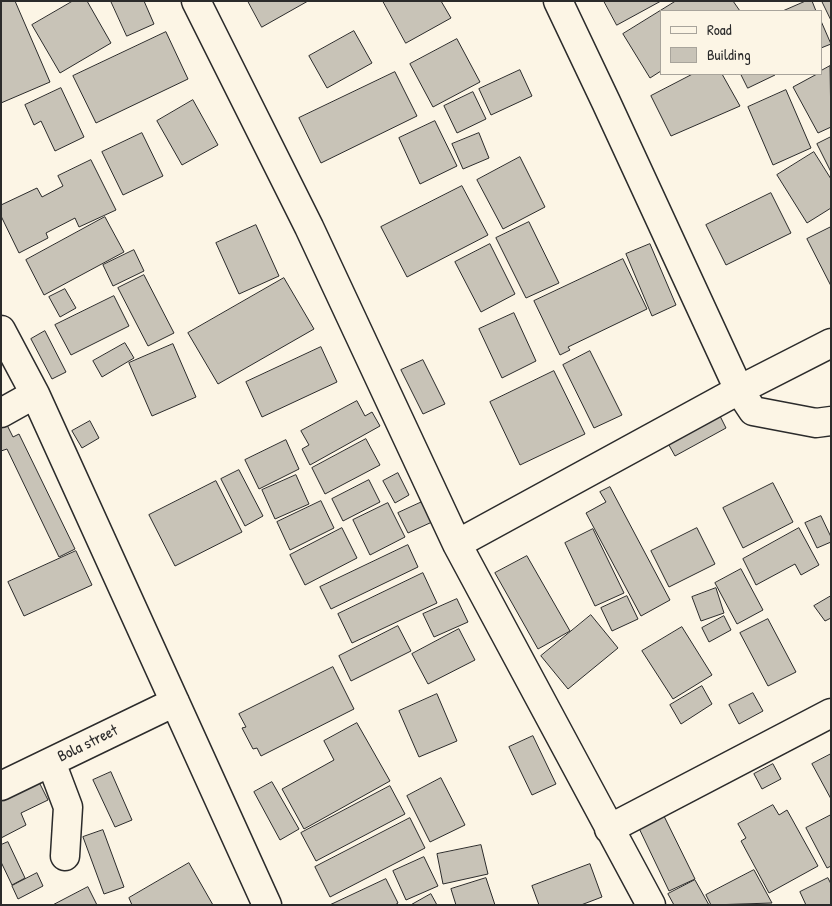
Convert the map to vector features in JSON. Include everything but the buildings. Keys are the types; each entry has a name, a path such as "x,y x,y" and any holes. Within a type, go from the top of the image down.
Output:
{"street":[{"path":"196,1 310,227 457,544 651,905"},
{"path":"558,1 739,390 753,411 816,423 831,421"},
{"path":"1,330 34,394 267,905"},
{"path":"457,544 739,390 831,343"},
{"path":"1,413 34,394"},
{"name":"Bola street","path":"1,786 175,702"},
{"path":"609,829 831,713"},
{"path":"51,762 68,807 65,856"}]}
